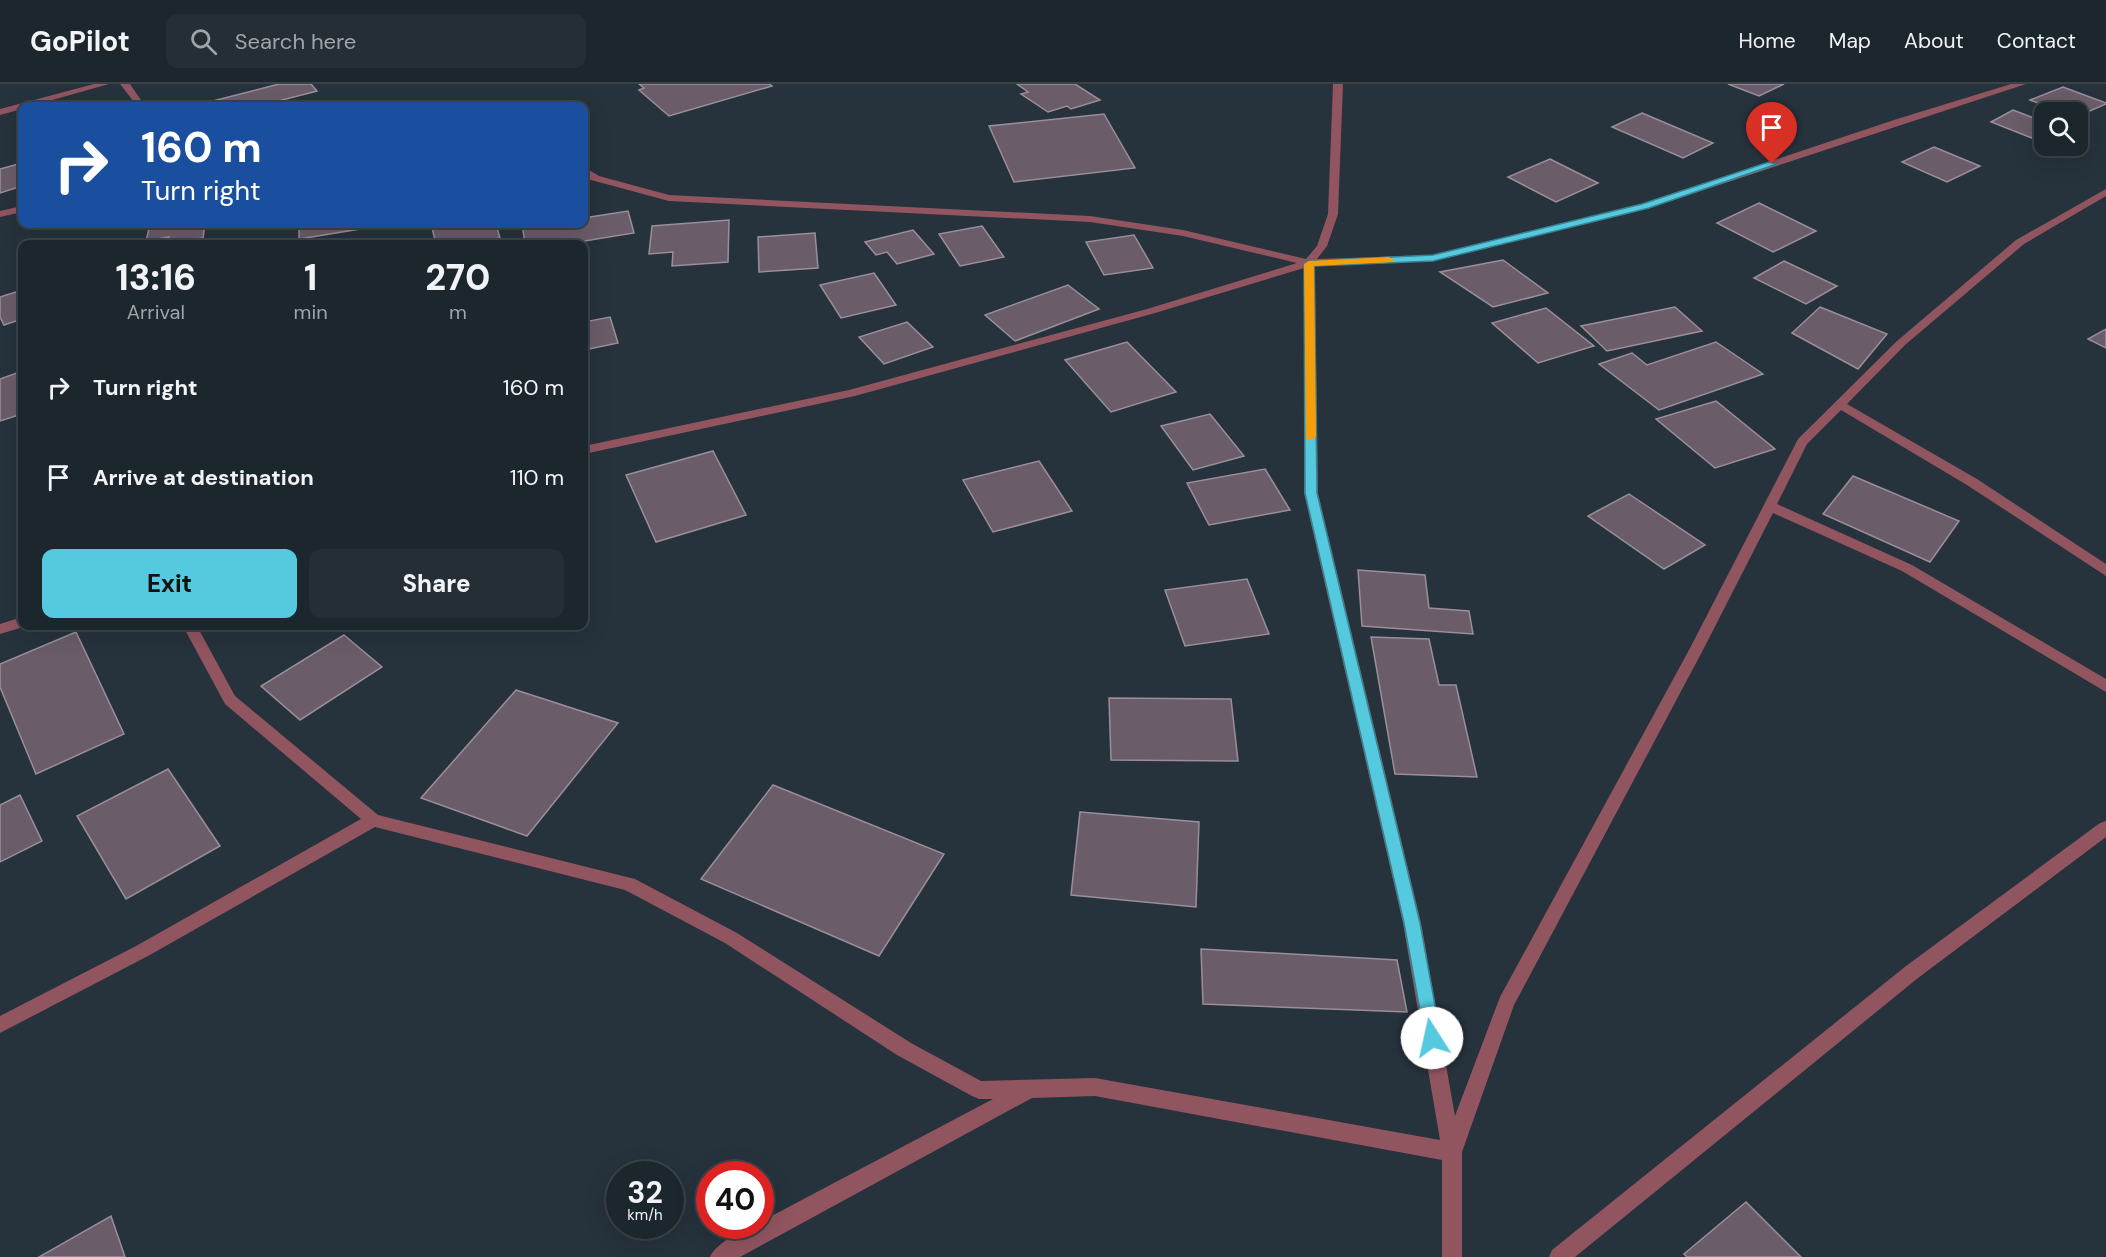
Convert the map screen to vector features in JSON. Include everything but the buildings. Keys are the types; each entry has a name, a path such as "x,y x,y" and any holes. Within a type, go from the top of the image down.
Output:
{"street":[{"path":"37,102 104,84"},
{"path":"125,84 138,102"},
{"path":"1338,84 1333,214 1323,246 1309,264 1311,493 1412,923 1452,1152 1452,1257"},
{"path":"588,449 851,393 1151,311 1309,264 1433,258 1645,206 1900,121 2021,84"},
{"path":"0,112 18,107"},
{"path":"588,173 595,178 669,198 1090,219 1183,233 1309,264"},
{"path":"1452,1152 1506,1003 1696,650 1802,442 1901,343 2020,242 2106,192"},
{"path":"0,214 18,209"},
{"path":"1841,405 1972,482 2106,571"},
{"path":"1769,506 1907,567 2106,686"},
{"path":"0,628 18,623"},
{"path":"192,630 230,700 373,819 629,884 731,938 904,1049 979,1090 1095,1087 1452,1152"},
{"path":"0,1025 142,951 373,819"},
{"path":"1559,1257 1912,972 2106,828"},
{"path":"720,1257 765,1230 1030,1088"}],"slow traffic":[{"path":"1310,436 1309,264 1389,260"}],"route":[{"path":"1432,1038 1412,923 1311,493 1309,264 1433,258 1645,206 1772,164"}]}
